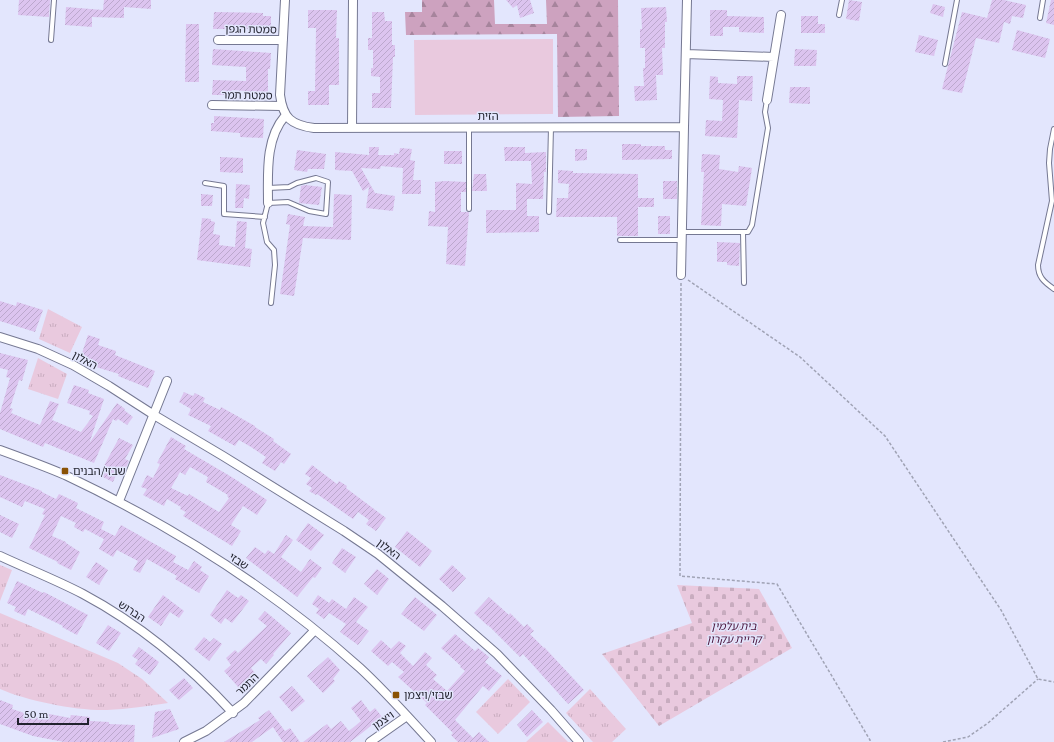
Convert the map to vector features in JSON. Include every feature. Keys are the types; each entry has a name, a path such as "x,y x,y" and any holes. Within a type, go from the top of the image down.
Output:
{"street":[{"path":"268,203 268,173 271,148 275,130 285,116 281,106 280,96 285,0"},
{"path":"352,128 353,0"},
{"path":"681,275 687,0"},
{"path":"767,100 781,14"},
{"name":"סמטת הגפן","path":"218,40 283,40"},
{"path":"686,54 774,57"},
{"name":"סמטת תמר","path":"212,105 281,106"},
{"name":"הזית","path":"285,116 293,122 303,126 352,128 684,126"},
{"name":"האלון","path":"0,337 38,349 73,365 287,495 378,554 442,606 497,654 546,704 579,742"},
{"path":"119,501 167,381"},
{"name":"שבזי","path":"0,450 63,475 119,501 242,576 314,630 360,668 432,742"},
{"name":"הברוש","path":"0,556 83,594 143,632 169,650 190,669 232,713"},
{"name":"התמר","path":"184,742 206,731 232,713 261,686 314,630"},
{"name":"ויצמן","path":"370,742 408,716"}],"lane":[{"path":"51,40 54,0"},
{"path":"839,14 842,0"},
{"path":"945,64 957,0"},
{"path":"1040,18 1043,0"},
{"path":"620,240 748,232 752,225 768,128 765,112 767,100"},
{"path":"469,127 469,209"},
{"path":"549,212 551,127"},
{"path":"1054,128 1049,163 1052,181 1053,204 1038,264 1038,272 1043,282 1054,289"},
{"path":"268,188 290,187 297,183 316,178 328,182 326,214 309,211 288,202 268,203 263,223 267,242 274,250 275,264 271,303"},
{"path":"204,183 224,186 224,214 264,217"},
{"path":"743,232 744,283"}],"path":[{"path":"681,275 800,357 884,436 1000,610 1038,679"},
{"path":"681,275 680,576 776,584 870,742"},
{"path":"1038,679 1054,682"},
{"path":"943,742 968,737 988,723 1038,679"}],"green space":[{"path":"422,0 494,0 495,24 547,24 546,0 618,0 619,116 558,117 557,34 406,35 405,12 422,12"},
{"path":"553,39 553,114 415,115 414,40"},
{"path":"48,309 82,327 70,353 39,339"},
{"path":"38,358 67,374 58,399 28,389"},
{"path":"0,565 12,570 0,601"},
{"name":"בית עלמין קריית עקרון","path":"677,585 759,589 792,648 659,726 602,654 692,623"},
{"path":"0,613 118,663 142,679 168,703 115,710 82,709 38,701 0,689"},
{"path":"508,679 530,702 498,734 476,712"},
{"path":"590,689 626,729 612,742 593,742 566,713"},
{"path":"548,722 568,742 526,742"}],"building":[{"path":"19,0 50,0 49,17 18,15"},
{"path":"104,0 151,0 151,9 124,7 124,18 92,17 92,27 65,25 66,7 103,10"},
{"path":"506,0 530,0 534,13 520,18 517,5 513,8"},
{"path":"849,0 862,2 859,21 846,19"},
{"path":"992,0 1004,0 1026,5 1023,18 1012,16 1010,24 1004,22 999,43 976,38 962,93 942,89 962,12 987,18"},
{"path":"1051,0 1054,0 1054,25 1046,23"},
{"path":"933,4 945,7 943,17 930,13"},
{"path":"666,7 667,22 665,22 665,48 662,48 663,75 656,75 657,100 635,101 634,86 644,86 643,68 645,68 645,48 640,48 640,29 642,29 641,8"},
{"path":"308,10 337,10 336,38 339,38 339,85 329,85 329,105 308,105 308,91 315,91 316,28 308,28"},
{"path":"710,10 727,10 727,16 764,17 764,33 739,32 739,27 723,27 723,36 710,36"},
{"path":"214,12 263,13 263,16 271,16 271,29 213,29"},
{"path":"372,12 384,12 385,21 392,21 392,45 395,45 395,57 393,57 391,108 372,108 372,93 380,93 380,77 371,76 371,68 373,68 373,50 368,50 368,38 372,38"},
{"path":"801,16 818,16 818,24 825,24 825,33 801,33"},
{"path":"186,24 199,24 199,82 185,82"},
{"path":"1017,30 1050,39 1045,58 1012,50"},
{"path":"919,35 938,40 934,56 915,52"},
{"path":"213,49 271,53 270,69 268,69 268,94 246,94 246,91 232,90 231,95 212,95 213,80 246,81 246,67 212,65"},
{"path":"795,49 817,50 816,66 794,66"},
{"path":"710,76 718,77 718,83 737,84 737,76 753,76 752,101 739,100 737,138 705,136 706,120 722,121 723,100 709,99"},
{"path":"790,87 810,87 810,104 789,103"},
{"path":"214,116 264,119 263,138 240,137 240,133 211,131 211,123 214,123"},
{"path":"622,144 665,146 665,150 672,150 672,159 622,160"},
{"path":"369,147 379,147 378,155 394,155 394,153 399,154 400,148 412,149 410,160 415,161 413,180 421,180 421,194 402,194 403,168 381,166 380,169 361,168 375,193 395,196 393,211 366,208 369,187 363,191 352,171 335,170 335,152 369,155"},
{"path":"504,147 525,147 525,153 546,152 546,172 544,172 543,199 527,199 527,216 539,216 539,232 486,233 486,210 516,210 516,183 532,184 531,161 505,161"},
{"path":"575,149 587,149 587,160 575,161"},
{"path":"297,150 326,154 324,169 308,169 307,172 294,170"},
{"path":"444,151 462,151 462,164 444,164"},
{"path":"702,154 720,155 719,169 738,172 739,166 752,168 746,206 722,204 721,226 701,225 704,172 701,172"},
{"path":"220,157 243,158 243,173 220,172"},
{"path":"558,170 573,171 573,173 638,174 638,198 654,198 654,207 638,207 638,236 617,236 617,217 556,217 557,198 568,198 569,184 558,183"},
{"path":"474,174 486,174 487,191 472,191"},
{"path":"663,181 677,181 677,199 663,199"},
{"path":"435,182 466,182 466,192 461,192 461,212 469,212 465,266 446,264 448,227 428,226 429,211 435,212"},
{"path":"236,184 250,185 249,199 244,198 243,208 235,208"},
{"path":"301,186 322,187 319,205 299,203"},
{"path":"201,194 213,195 212,206 201,206"},
{"path":"334,194 352,195 351,240 303,238 294,296 280,294 290,225 286,224 288,214 305,217 303,226 333,227"},
{"path":"658,216 670,216 670,234 658,234"},
{"path":"202,218 211,219 211,221 215,222 213,234 220,235 219,245 235,247 237,221 247,222 245,248 252,249 250,267 197,260"},
{"path":"717,242 740,243 739,266 727,265 727,262 717,262"},
{"path":"0,301 16,306 17,302 43,310 35,332 0,321"},
{"path":"88,335 100,339 98,345 116,351 115,355 155,371 148,388 118,376 119,374 96,367 97,362 81,356"},
{"path":"0,353 28,360 22,381 19,380 10,408 13,409 11,413 40,425 50,401 59,404 52,420 81,432 93,416 89,414 90,411 67,403 74,385 89,390 88,393 104,399 90,442 117,403 133,417 127,425 118,419 116,421 113,419 94,463 45,443 43,447 0,429 0,413 10,378 6,377 8,370 0,368"},
{"path":"184,392 193,396 195,393 205,398 203,402 220,410 221,407 255,426 274,439 273,441 291,454 284,464 281,462 275,471 262,463 266,457 251,447 239,440 235,446 208,431 211,426 188,415 191,409 179,402"},
{"path":"171,437 186,446 184,449 267,500 257,515 243,506 231,525 241,531 232,546 183,516 186,512 180,509 181,507 167,499 164,506 143,495 147,489 141,487 147,475 153,478 160,464 157,463","holes":["190,467 208,477 206,482 228,495 227,496 229,498 219,512 189,494 188,496 171,488 180,472 185,475"]},
{"path":"119,438 133,445 125,459 129,461 122,476 117,473 113,482 99,475"},
{"path":"312,465 337,484 339,481 347,486 346,488 386,518 376,531 366,524 369,520 358,512 353,519 317,494 316,495 309,491 312,488 306,484 311,478 305,474"},
{"path":"0,475 42,491 56,499 59,494 78,503 76,508 104,522 101,529 115,536 121,525 176,556 173,562 188,570 194,561 202,567 200,570 209,576 199,593 175,579 177,576 147,559 140,573 133,570 138,561 117,550 113,557 99,549 104,539 85,529 83,532 74,527 76,523 61,516 52,536 66,542 80,552 71,570 29,548 45,515 42,514 45,509 25,501 22,507 0,497"},
{"path":"0,515 19,524 12,538 0,532"},
{"path":"308,523 324,535 311,551 296,540"},
{"path":"407,531 432,551 420,567 395,547"},
{"path":"286,535 293,540 281,557 301,572 310,559 322,568 315,578 313,577 297,597 246,558 255,547 265,554 268,550 274,554"},
{"path":"342,548 356,557 345,573 332,563"},
{"path":"96,562 108,570 99,585 86,577"},
{"path":"452,565 466,578 453,592 439,579"},
{"path":"377,569 389,579 377,595 364,584"},
{"path":"17,581 43,593 44,592 88,615 77,635 62,627 63,626 28,609 25,616 14,611 16,607 7,603"},
{"path":"227,590 238,598 241,595 249,601 232,623 225,618 221,624 210,615"},
{"path":"163,595 184,611 179,618 170,612 161,626 148,617"},
{"path":"318,595 329,603 332,599 346,609 354,597 368,607 356,622 369,631 358,645 340,632 346,624 329,613 324,619 316,613 319,609 312,604"},
{"path":"415,597 437,615 424,631 401,614"},
{"path":"489,597 509,615 510,613 524,627 527,624 534,631 530,634 584,690 568,704 523,654 520,657 474,613"},
{"path":"265,611 291,633 266,664 261,659 251,668 255,673 239,688 224,671 231,665 226,658 235,650 238,653 267,626 258,619"},
{"path":"108,625 121,633 109,651 96,643"},
{"path":"455,634 475,651 478,648 489,657 485,662 502,676 489,691 483,686 455,720 473,738 479,732 489,742 458,742 451,735 453,733 425,705 427,703 398,677 404,672 392,662 388,666 371,651 381,640 391,649 399,641 406,646 400,653 413,666 425,652 432,658 426,665 437,675 433,679 447,691 465,671 441,648"},
{"path":"204,637 210,642 214,638 222,644 209,661 194,649"},
{"path":"139,647 159,662 150,675 135,664 138,660 132,656"},
{"path":"328,657 340,670 333,679 335,681 323,693 307,676"},
{"path":"184,678 193,688 179,700 169,690"},
{"path":"292,686 305,701 292,712 279,697"},
{"path":"0,700 13,705 12,709 43,719 44,713 70,718 71,715 90,717 90,721 109,722 109,724 135,725 134,742 64,742 33,736 0,724"},
{"path":"361,700 370,712 375,708 382,717 350,742 303,742 327,724 331,729 341,721 349,731 361,721 351,708"},
{"path":"170,709 179,729 152,738 155,712"},
{"path":"269,710 285,731 290,728 300,742 283,742 273,727 252,742 224,742 260,720 258,718"},
{"path":"532,710 543,722 527,737 517,725"}],"place":[{"name":"שבזי/הבנים","path":"65,471"},
{"name":"שבזי/ויצמן","path":"396,695"}]}
